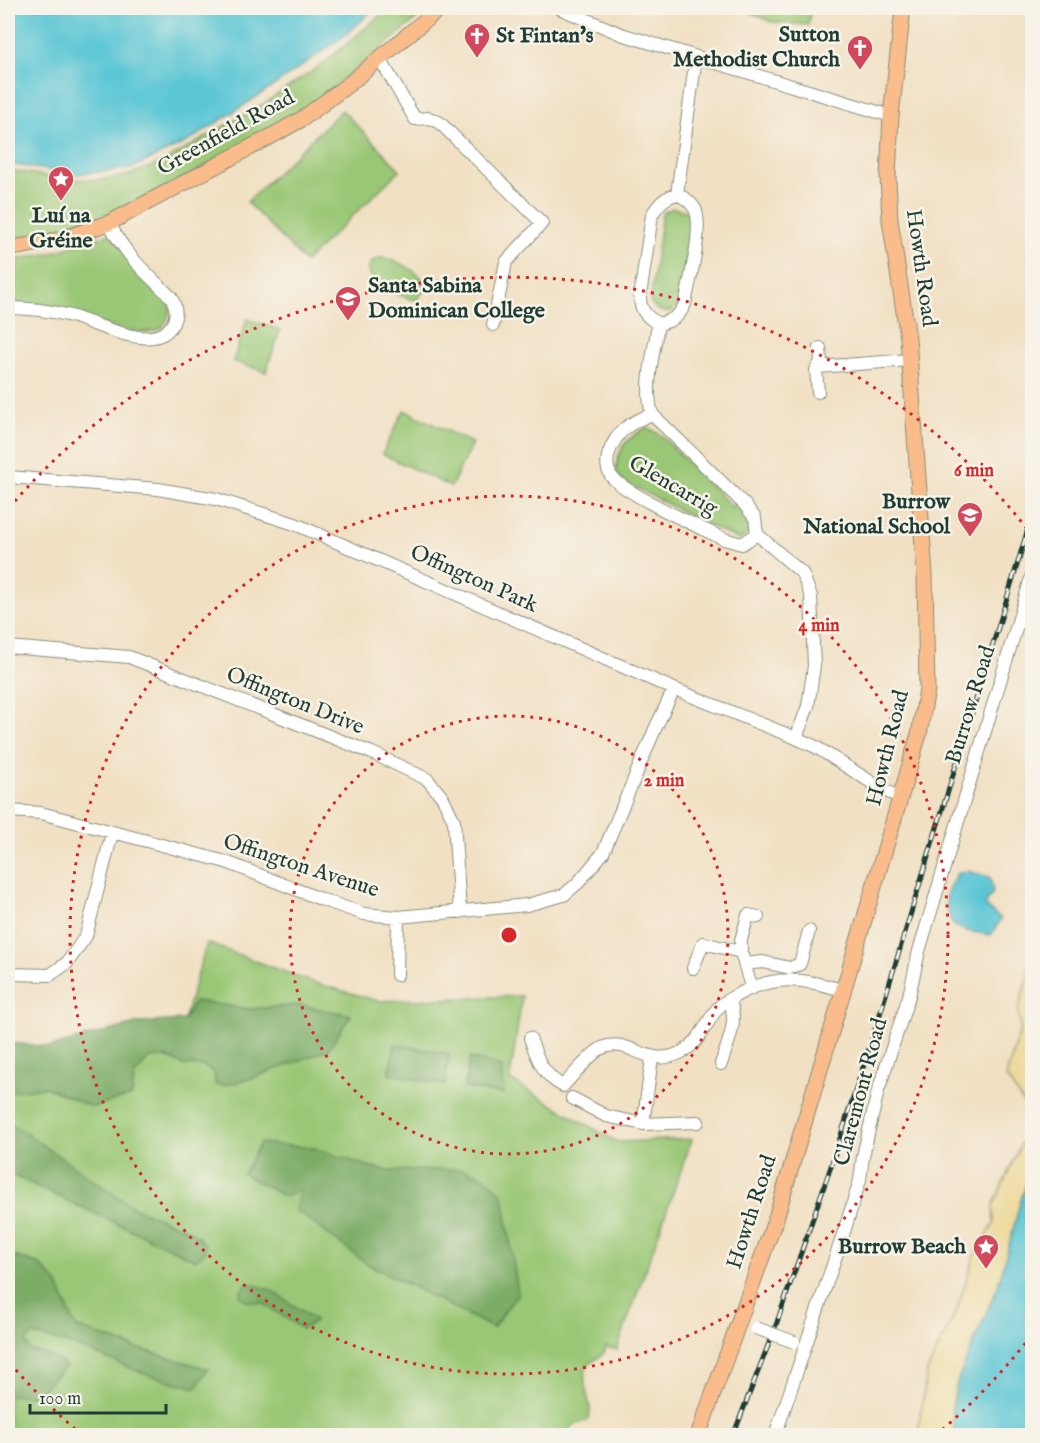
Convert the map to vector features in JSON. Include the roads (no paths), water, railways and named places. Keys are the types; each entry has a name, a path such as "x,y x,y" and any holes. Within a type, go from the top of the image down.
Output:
{"main road":[{"name":"Greenfield Road","path":"8,249 62,239 109,223 302,119 380,59 440,8"},
{"name":"Howth Road","path":"698,1436 777,1215 919,734 927,690 925,575 910,360 890,220 888,177 891,116 903,8"}],"street":[{"path":"559,8 621,34 891,116"},
{"path":"677,194 696,57"},
{"path":"380,59 415,119 433,119 442,124 542,223 506,262 493,325"},
{"path":"677,194 688,200 696,211 699,228 685,304 681,313 670,321 658,324 648,318 640,308 640,296 652,215 658,204 666,197 677,194"},
{"path":"8,309 37,308 70,315 141,338 159,337 167,333 176,315 175,303 134,262 109,223"},
{"path":"652,414 648,401 649,378 658,324"},
{"path":"818,392 816,370 821,362 820,348"},
{"path":"818,367 910,360"},
{"name":"Glencarrig","path":"757,534 742,544 724,540 626,489 610,475 608,458 615,439 630,424 652,414 745,505 755,518 757,534 802,573 811,596 814,666 808,706 796,738"},
{"name":"Offington Park","path":"8,477 158,489 216,499 295,524 674,689 816,747 885,791 900,797"},
{"name":"Burrow Road","path":"949,848 1032,575"},
{"name":"Offington Drive","path":"8,647 129,657 372,753 427,779 442,798 454,821 460,912"},
{"name":"Offington Avenue","path":"8,811 40,813 226,862 364,914 398,917 526,905 564,895 579,883 603,853 674,689"},
{"path":"8,974 50,975 67,963 86,936 112,833"},
{"name":"Claremont Road","path":"775,1436 799,1344 844,1232 860,1180 863,1156 878,1091 909,996 919,951 949,848"},
{"path":"750,987 742,958 741,940 748,915 758,917"},
{"path":"397,975 398,917"},
{"path":"693,968 703,943 742,958 790,968 800,964 809,931"},
{"path":"530,1038 539,1064 554,1082 563,1086 600,1048 617,1044 652,1058 682,1053 699,1038 718,1008 756,984 791,979 842,990"},
{"path":"721,1064 734,1026 734,1010 729,999"},
{"path":"643,1124 652,1058"},
{"path":"572,1098 606,1116 643,1124 698,1122"},
{"path":"739,1322 799,1344"}],"water":[{"path":"8,8 375,8 347,34 269,89 187,142 130,169 76,174 8,164"},
{"path":"967,871 990,877 993,892 985,904 1001,919 991,935 967,931 953,925 950,918 946,905 949,887 957,874"},
{"path":"1032,1167 1032,1435 955,1435 952,1409 957,1382 998,1286"}],"railway":[{"path":"733,1436 776,1325 830,1169 877,1024 1032,516"}],"place":[{"name":"St Fintan's","path":"477,59"},
{"name":"Sutton Methodist Church","path":"860,71"},
{"name":"Luí na Gréine","path":"61,202"},
{"name":"Santa Sabina Dominican College","path":"348,322"},
{"name":"Burrow National School","path":"970,538"},
{"name":"Burrow Beach","path":"986,1270"}]}
